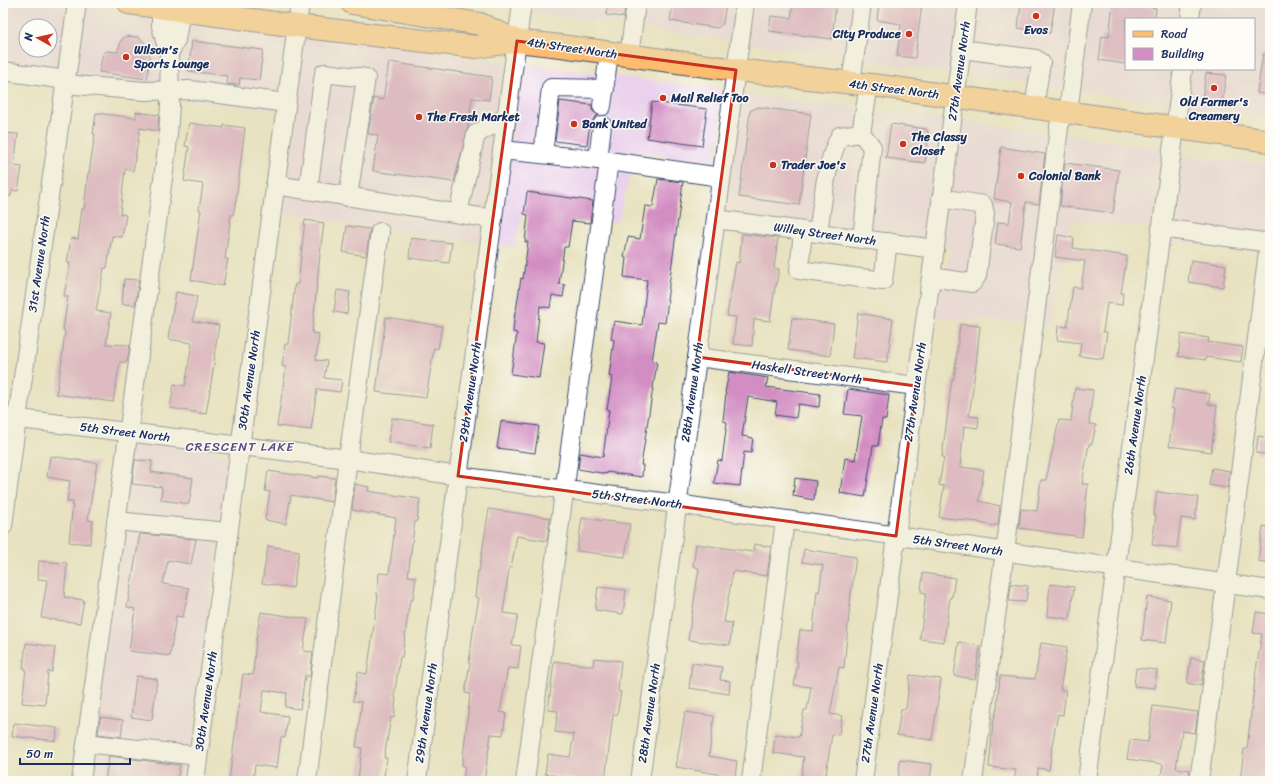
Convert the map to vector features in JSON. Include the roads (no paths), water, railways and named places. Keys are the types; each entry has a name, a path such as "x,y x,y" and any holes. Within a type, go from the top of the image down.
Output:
{"main road":[{"name":"4th Street North","path":"129,3 296,26 476,48 517,41 736,70 860,84 1270,141"},
{"name":"4th Street North","path":"352,3 413,8 480,24 517,41"}],"street":[{"name":"31st Avenue North","path":"3,526 10,418 66,82 77,3"},
{"name":"30th Avenue North","path":"195,781 300,3"},
{"name":"29th Avenue North","path":"417,781 522,3"},
{"path":"543,154 551,88 604,98 636,3"},
{"name":"28th Avenue North","path":"640,781 745,3"},
{"path":"862,3 860,84 861,133 872,147 862,239"},
{"name":"27th Avenue North","path":"863,781 968,3"},
{"path":"973,781 1065,112 1082,3"},
{"path":"1190,18 1192,3"},
{"path":"81,781 167,149 170,105 169,54 161,26 171,9"},
{"path":"962,49 1036,59 1041,63 1034,108"},
{"name":"26th Avenue North","path":"1087,781 1183,70"},
{"path":"3,71 66,82 144,91 190,90 286,103"},
{"path":"308,190 324,73 366,78 348,197"},
{"path":"458,213 476,134 507,116"},
{"path":"525,781 564,490 603,161 602,125"},
{"path":"861,133 840,136 834,148 799,270 882,281 888,242"},
{"path":"502,150 721,176"},
{"path":"275,185 493,219"},
{"path":"931,277 972,283 977,276 984,222 985,214 983,205 941,198"},
{"name":"Willey Street North","path":"716,219 935,248"},
{"path":"1161,228 1270,243 1199,781"},
{"path":"307,781 348,459 380,232"},
{"name":"Haskell Street North","path":"697,357 916,386"},
{"name":"5th Street North","path":"10,418 348,459 458,476 677,504 1270,590"},
{"path":"751,781 785,520"},
{"path":"116,521 228,532"},
{"path":"86,742 198,756"}],"place":[{"name":"Evos","path":"1036,16"},
{"name":"City Produce","path":"909,34"},
{"name":"Wilson's Sports Lounge","path":"126,57"},
{"name":"Old Farmer's Creamery","path":"1214,88"},
{"name":"Mail Relief Too","path":"663,98"},
{"name":"The Fresh Market","path":"419,117"},
{"name":"Bank United","path":"574,124"},
{"name":"The Classy Closet","path":"903,144"},
{"name":"Trader Joe's","path":"773,165"},
{"name":"Colonial Bank","path":"1021,176"}],"district":[{"name":"CRESCENT LAKE","path":"240,446"}]}
